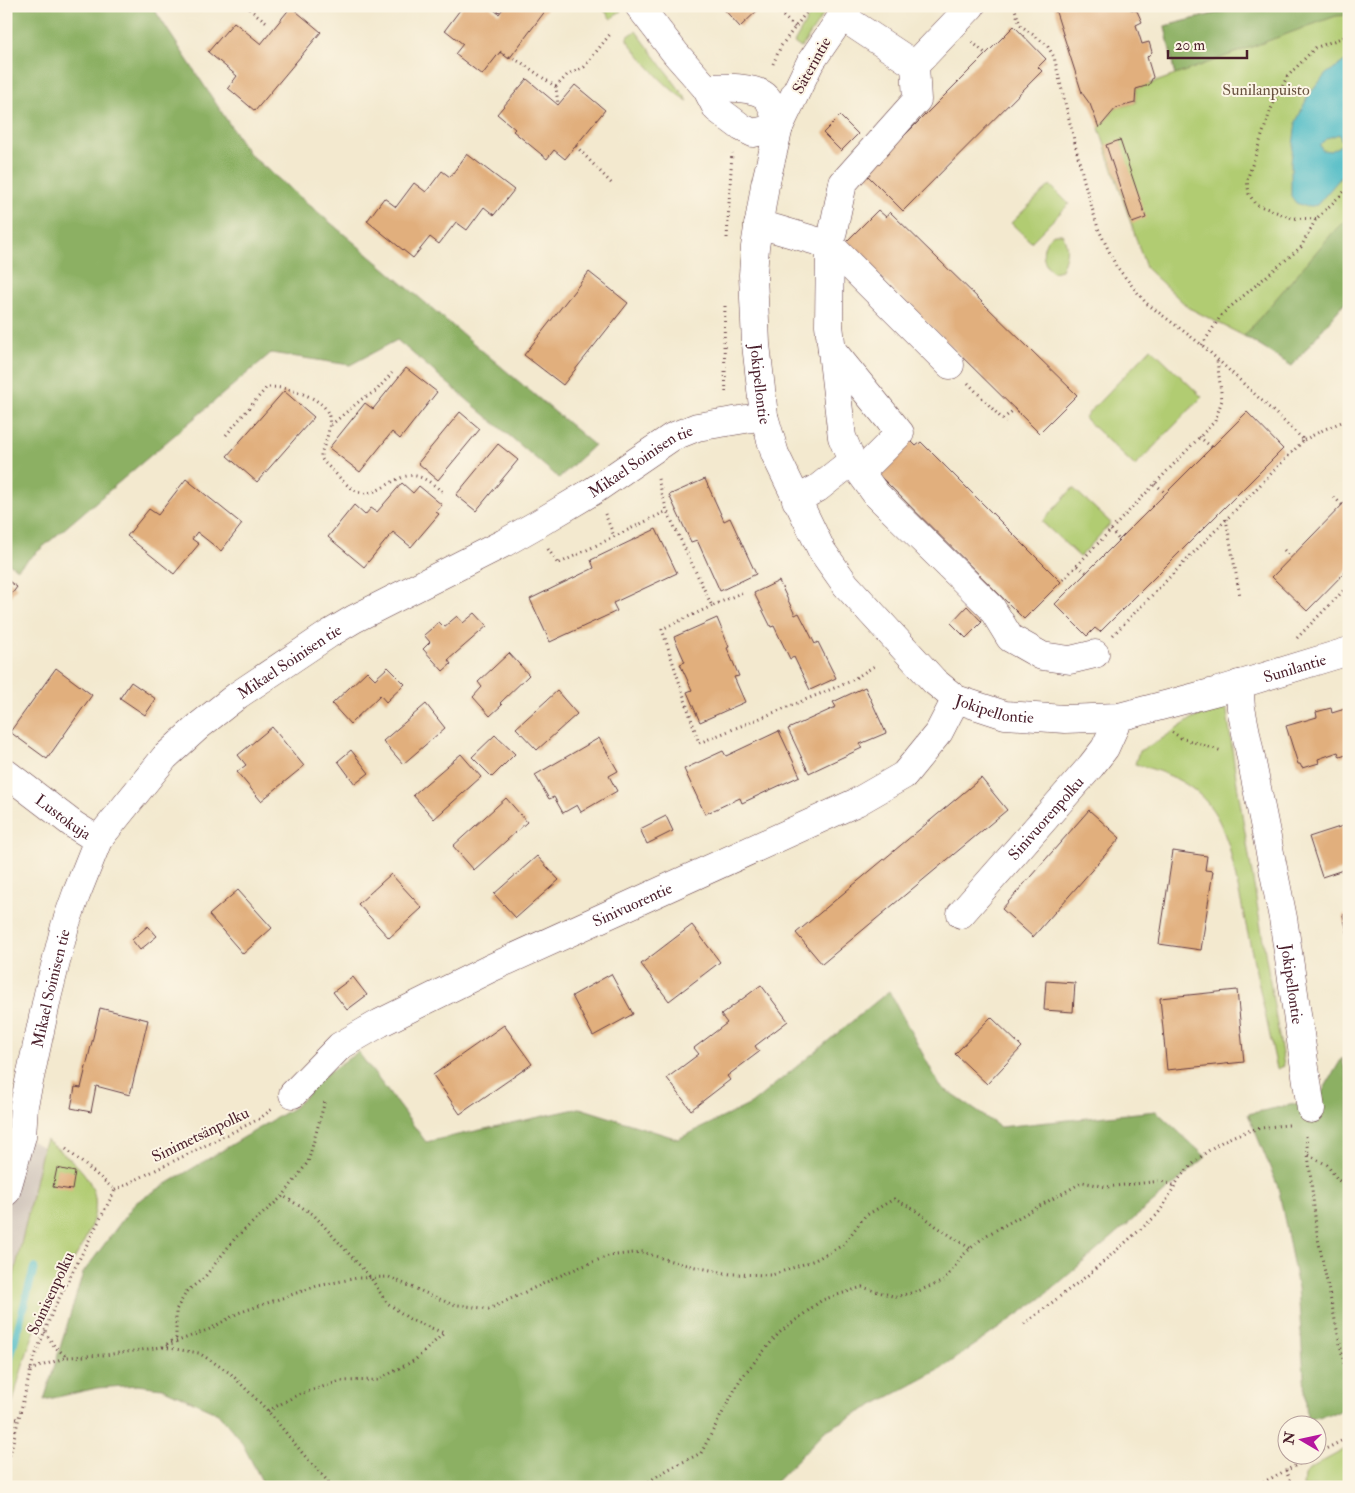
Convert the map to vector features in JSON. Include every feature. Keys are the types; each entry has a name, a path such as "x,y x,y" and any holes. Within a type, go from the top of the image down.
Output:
{"street":[{"path":"639,6 676,54 706,88 717,109 752,133 779,127 767,98 759,93 728,87 706,88"},
{"path":"971,6 915,65 917,100 843,183 830,245 830,325 842,437 856,466 876,494 991,608 1010,638 1042,656 1070,660 1094,654"},
{"path":"845,11 915,65"},
{"name":"Säterintie","path":"779,127 810,63 845,11"},
{"name":"Jokipellontie","path":"779,127 768,170 758,225 753,275 756,344 764,416 774,454 822,550 846,585 934,681 956,699 1005,716 1065,719 1130,715 1239,684 1241,708 1283,918 1308,1117"},
{"path":"758,225 776,228 830,245 950,365"},
{"path":"796,500 856,466 900,433 832,350"},
{"name":"Mikael Soinisen tie","path":"6,1192 22,1136 15,1101 48,994 65,926 98,840 165,757 200,725 238,695 337,629 511,539 593,491 672,437 696,427 764,416"},
{"name":"Sunilantie","path":"1239,684 1349,651"},
{"name":"Sinivuorentie","path":"293,1094 340,1046 380,1022 492,968 856,802 904,775 939,732 956,699"},
{"name":"Sinivuorenpolku","path":"961,914 1102,752 1130,715"},
{"name":"Lustokuja","path":"6,773 74,825 98,840"}],"path":[{"path":"245,6 268,23"},
{"path":"498,6 499,14"},
{"path":"772,6 795,27"},
{"path":"773,64 781,46 811,6"},
{"path":"1014,6 1020,25 1047,45 1054,57 1084,181 1098,228 1116,266 1146,303 1202,345 1304,440"},
{"path":"556,87 568,74 584,67 611,33"},
{"path":"1316,219 1292,218 1255,204 1249,194 1247,180 1271,109 1287,77 1315,48 1349,35"},
{"path":"973,43 986,54"},
{"path":"500,52 522,63 556,87 558,105"},
{"path":"576,146 612,185"},
{"path":"1202,345 1222,314 1301,247 1316,219 1349,187"},
{"path":"1063,580 1214,421 1222,400 1217,359"},
{"path":"950,365 1004,421 1015,409"},
{"path":"392,373 376,391 362,399 331,426 321,455 323,462 359,492 370,492 406,476 423,478 443,492"},
{"path":"226,435 267,387 292,390 320,402 328,412 331,426"},
{"path":"1094,654 1304,440 1349,419"},
{"path":"1199,437 1212,447"},
{"path":"657,476 667,511 712,606"},
{"path":"1155,484 1166,493"},
{"path":"1334,497 1342,505"},
{"path":"545,544 558,564 667,511"},
{"path":"604,512 614,536"},
{"path":"1226,519 1240,596"},
{"path":"1111,530 1119,540"},
{"path":"1284,550 1291,557"},
{"path":"1077,566 1086,572"},
{"path":"1295,639 1349,585"},
{"path":"743,592 662,629 699,743 849,682 876,665"},
{"path":"1130,715 1181,738 1219,749 1254,772"},
{"path":"162,1347 176,1338 176,1310 187,1291 204,1278 236,1237 283,1196 308,1162 325,1104 326,1060"},
{"name":"Sinimetsänpolku","path":"115,1190 259,1119 293,1094"},
{"path":"1024,1324 1088,1275 1157,1215 1166,1204 1180,1178 1216,1144 1232,1136 1308,1117 1309,1155 1317,1234 1349,1387"},
{"path":"66,1149 115,1190"},
{"path":"1309,1155 1328,1166 1338,1180 1349,1187"},
{"path":"640,1487 667,1470 701,1453 741,1378 779,1333 822,1300 862,1286 896,1296 918,1291 944,1281 963,1255 985,1236 1083,1182 1106,1187 1162,1180 1176,1186"},
{"name":"Soinisenpolku","path":"6,1470 30,1370 44,1331 115,1190"},
{"path":"268,1410 297,1395 341,1381 378,1380 415,1360 444,1333 412,1320 386,1302 371,1278 313,1214 283,1196"},
{"path":"30,1370 67,1357 105,1355 162,1347 210,1330 238,1313 317,1286 357,1278 389,1276 451,1304 489,1309 568,1272 608,1256 642,1252 681,1264 730,1274 772,1275 814,1260 843,1245 865,1216 894,1200 914,1209 971,1249"},
{"path":"44,1331 55,1347 67,1357"},
{"path":"162,1347 199,1353 230,1373 268,1410 304,1455 333,1487"},
{"path":"6,1418 17,1419"},
{"path":"1328,1448 1349,1437"},
{"path":"1254,1487 1294,1466"},
{"path":"1286,1470 1292,1487"}],"shaded area":[{"path":"6,1130 43,1147 6,1311"}],"green space":[{"path":"6,6 152,6 249,154 594,445 559,478 397,340 350,365 271,353 17,569 6,561"},
{"path":"601,6 617,6 621,11 611,19"},
{"path":"817,6 829,6 801,48 794,43"},
{"name":"Sunilanpuisto","path":"1246,6 1349,6 1349,297 1292,366 1244,336 1189,308 1146,268 1099,128 1116,108 1135,103 1136,89 1175,75 1165,26"},
{"path":"1246,6 1349,6 1349,15 1336,16 1175,75 1165,26"},
{"path":"636,31 688,101 664,82 627,40 627,37"},
{"path":"1050,185 1069,204 1031,242 1011,223"},
{"path":"1349,217 1349,297 1292,366 1244,336 1335,230"},
{"path":"1054,234 1062,234 1067,248 1061,270 1053,272 1046,263 1043,253 1046,242"},
{"path":"1151,348 1202,397 1135,466 1084,418"},
{"path":"1073,488 1111,523 1080,557 1042,522"},
{"path":"1226,704 1236,778 1284,1066 1277,1069 1229,846 1217,817 1201,796 1182,782 1171,776 1135,764 1139,751 1157,742 1190,720"},
{"path":"889,991 940,1086 1000,1127 1156,1111 1206,1157 1040,1299 941,1369 825,1431 771,1487 265,1487 241,1441 218,1413 162,1388 137,1385 97,1388 44,1400 83,1273 135,1203 296,1106 326,1074 358,1052 426,1142 580,1108 678,1139 751,1104"},
{"path":"1342,1058 1349,1086 1349,1409 1322,1416 1307,1416 1298,1288 1278,1187 1248,1114 1318,1099"},
{"path":"46,1140 74,1163 91,1184 95,1206 93,1221 79,1251 52,1293 33,1336 6,1432 6,1311"},
{"path":"1349,1447 1349,1487 1303,1487 1304,1475 1309,1469 1314,1466 1328,1466 1328,1459"}],"water":[{"path":"1349,60 1349,130 1344,132 1349,141 1349,168 1317,205 1307,207 1296,203 1291,196 1291,162 1296,122 1308,96 1326,74","holes":["1339,134 1343,144 1330,151 1322,150 1320,145 1327,138"]}],"building":[{"path":"463,6 489,6 499,14 505,6 549,6 509,59 500,52 482,75 455,54 463,44 445,30"},
{"path":"721,6 762,6 740,27"},
{"path":"1054,6 1129,6 1130,9 1137,11 1142,22 1136,25 1142,44 1149,42 1152,52 1147,57 1153,77 1149,85 1136,89 1135,103 1116,108 1099,128 1090,104 1082,93"},
{"path":"291,7 321,32 255,111 228,88 237,76 208,52 234,22 261,44"},
{"path":"1014,26 1046,59 1038,67 1042,71 903,211 866,174"},
{"path":"527,79 558,105 575,85 605,110 565,159 554,150 547,159 513,131 515,129 497,114"},
{"path":"840,116 858,134 841,151 823,133"},
{"path":"1120,140 1146,218 1132,223 1106,145"},
{"path":"467,154 514,190 494,215 484,207 467,230 456,222 439,244 430,237 413,258 367,221 384,198 396,207 414,183 426,192 442,171 450,177"},
{"path":"878,210 886,217 890,212 1077,395 1039,433 846,242"},
{"path":"589,272 628,303 563,385 524,355"},
{"path":"406,368 437,392 400,439 392,432 360,472 329,448 365,403 373,409"},
{"path":"284,391 314,417 257,482 227,456"},
{"path":"460,412 480,429 438,480 418,463"},
{"path":"1247,412 1283,449 1100,632 1095,628 1087,636 1055,604"},
{"path":"909,439 916,446 921,442 1061,582 1024,619 876,472"},
{"path":"498,444 518,460 476,511 456,495"},
{"path":"186,479 242,524 221,551 197,532 192,539 199,544 174,574 127,536 149,509 158,515"},
{"path":"705,479 724,521 730,518 756,574 720,591 697,540 691,542 669,495"},
{"path":"402,483 413,493 419,486 442,505 436,512 439,514 411,547 393,532 364,567 328,537 354,505 365,515 371,508 377,512"},
{"path":"1349,498 1349,568 1307,611 1272,577"},
{"path":"656,529 677,573 613,603 617,611 550,642 530,599 594,568 591,560"},
{"path":"6,579 17,587 6,602"},
{"path":"779,581 795,615 799,613 815,644 818,642 836,678 810,690 794,657 790,659 774,626 771,627 754,593"},
{"path":"967,606 982,622 966,638 951,623"},
{"path":"475,613 487,626 448,660 451,664 443,671 423,649 430,642 424,635 439,622 444,627 457,616 463,623"},
{"path":"717,618 739,676 734,677 745,702 700,722 687,692 692,690 680,664 685,662 674,637"},
{"path":"509,653 529,675 500,703 502,705 490,716 473,697 482,687 478,682"},
{"path":"388,667 405,684 386,702 380,695 350,724 332,704 367,671 375,679"},
{"path":"56,668 92,695 47,759 10,732"},
{"path":"131,682 156,699 145,715 120,698"},
{"path":"865,687 886,733 860,744 862,748 809,773 788,729 836,707 833,702"},
{"path":"557,691 577,714 537,750 516,728"},
{"path":"426,704 445,728 403,764 383,741"},
{"path":"1331,708 1332,713 1348,708 1349,754 1340,757 1338,752 1318,759 1319,763 1302,768 1298,764 1286,726 1317,717 1316,712"},
{"path":"272,727 304,766 261,801 237,772 246,765 238,755"},
{"path":"779,731 800,776 742,803 740,798 705,814 684,769 723,751 726,756"},
{"path":"495,735 515,754 492,777 472,757"},
{"path":"599,738 618,771 609,776 617,791 581,812 577,805 563,813 554,797 549,799 535,775"},
{"path":"351,750 369,773 355,784 338,761"},
{"path":"461,754 481,777 434,819 413,795"},
{"path":"981,778 1007,810 822,964 796,933"},
{"path":"506,798 527,822 474,870 453,846"},
{"path":"1089,810 1120,838 1033,937 1002,909"},
{"path":"666,816 673,831 647,844 640,829"},
{"path":"1349,824 1349,868 1322,877 1309,837"},
{"path":"1173,851 1207,856 1205,870 1213,871 1201,950 1159,944"},
{"path":"537,856 559,880 516,918 494,894"},
{"path":"391,874 422,908 389,938 358,904"},
{"path":"238,890 272,928 243,954 209,915"},
{"path":"1349,913 1349,936 1348,936 1343,915"},
{"path":"692,925 720,962 669,1001 641,964"},
{"path":"148,926 157,936 140,950 132,940"},
{"path":"611,974 633,1014 593,1036 572,996"},
{"path":"353,977 367,995 347,1010 333,992"},
{"path":"1046,981 1075,983 1073,1012 1044,1010"},
{"path":"761,985 788,1021 755,1046 759,1052 727,1076 730,1080 691,1110 667,1078 699,1054 694,1048 727,1023 721,1015"},
{"path":"1237,990 1244,1062 1167,1070 1160,998"},
{"path":"100,1008 148,1020 130,1095 96,1086 91,1112 71,1108 75,1087 81,1088"},
{"path":"991,1017 1022,1047 987,1084 955,1054"},
{"path":"504,1025 532,1064 460,1114 433,1075"},
{"path":"57,1168 75,1172 72,1190 53,1187"}],"waterway":[{"path":"6,1373 34,1268"}]}
